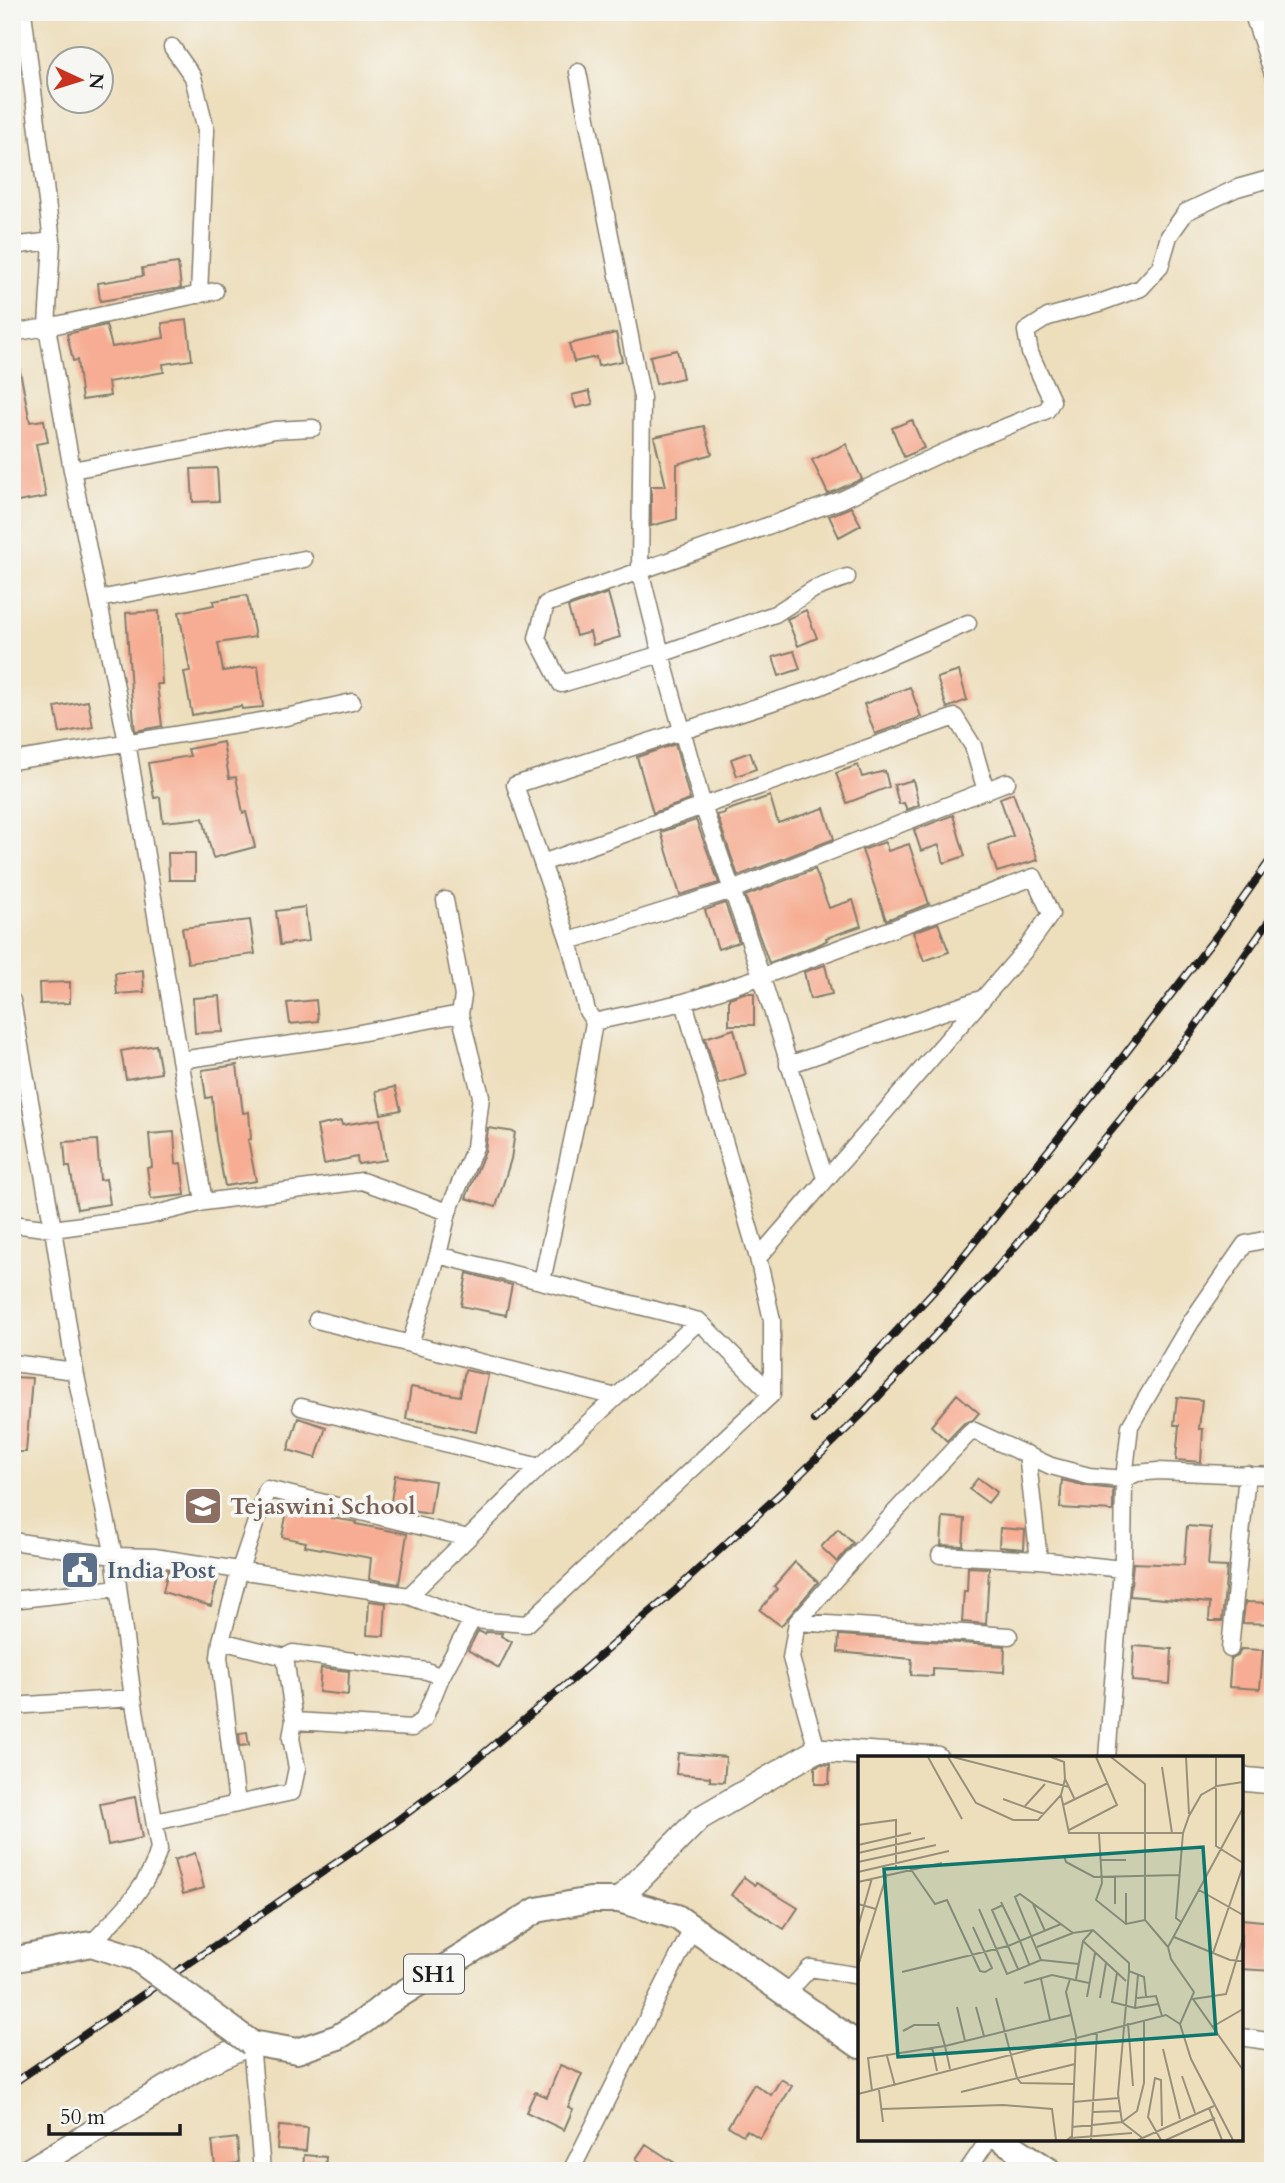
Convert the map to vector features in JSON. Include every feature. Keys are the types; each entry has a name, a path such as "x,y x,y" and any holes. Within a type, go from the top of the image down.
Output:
{"main road":[{"name":"SH1","path":"12,1960 91,1944 136,1958 251,2043 297,2051 338,2036 365,2021 387,2003 537,1910 590,1900 619,1900 677,1917 858,2045"},
{"path":"1003,2141 1050,2171"}],"street":[{"path":"23,12 52,241 47,327 72,470 127,742 204,1202"},
{"path":"1251,12 1273,74"},
{"path":"12,333 207,293 206,130 193,77 173,47"},
{"path":"578,72 642,398 640,570 704,806 762,976 825,1178"},
{"path":"847,577 814,589 775,614 661,654 561,684 537,638 546,604 841,499 942,453 1047,410 1052,401 1030,353 1026,331 1048,317 1141,288 1160,267 1169,236 1186,212 1237,188 1273,178"},
{"path":"12,246 52,241"},
{"path":"72,470 274,430 313,428"},
{"path":"99,600 304,559"},
{"path":"542,1282 580,1104 594,1022 587,1011 569,941 515,785 819,687 968,623"},
{"path":"12,761 286,717 352,702"},
{"path":"541,863 955,717 973,746 986,791"},
{"path":"569,941 732,890 1007,782"},
{"path":"594,1022 684,1002 1034,877 1051,914 1026,949 758,1258"},
{"path":"410,1344 438,1255 448,1212 475,1147 481,1096 460,1014 463,996 445,900"},
{"path":"788,1065 983,998"},
{"path":"12,1002 53,1229 75,1371 114,1556 133,1698 159,1849 155,1863 140,1891 91,1944"},
{"path":"12,1541 114,1556 154,1557 409,1596 472,1620 527,1624 772,1394 772,1320 758,1258 684,1002"},
{"path":"180,1060 328,1039 460,1014"},
{"path":"12,1224 53,1229 148,1216 204,1202 362,1181 448,1212"},
{"path":"1107,1756 1122,1569 1124,1479 1130,1426 1191,1322 1245,1244 1273,1238"},
{"path":"438,1255 699,1321 772,1394"},
{"path":"317,1320 616,1397"},
{"path":"409,1596 540,1466 699,1321"},
{"path":"12,1363 75,1371"},
{"path":"301,1407 540,1466"},
{"path":"817,1751 790,1658 797,1622 972,1430 1051,1466 1089,1476 1124,1479 1137,1473 1158,1471 1273,1476"},
{"path":"1027,1454 1039,1560"},
{"path":"1230,1649 1247,1474"},
{"path":"237,1804 219,1657 240,1569 267,1489 468,1538"},
{"path":"940,1555 1039,1560 1122,1569"},
{"path":"12,1600 118,1588"},
{"path":"294,1721 412,1728 424,1719 441,1676 472,1620"},
{"path":"797,1622 1009,1636"},
{"path":"221,1641 285,1657 293,1653 428,1671 441,1676"},
{"path":"155,1822 292,1792 297,1768 291,1738 294,1721 285,1657"},
{"path":"12,1706 133,1698"},
{"path":"619,1900 700,1818 817,1751 902,1756"},
{"path":"1243,1779 1273,1782"},
{"path":"571,2171 692,1929"},
{"path":"785,1995 810,1968 858,1976"},
{"path":"1243,2037 1273,2042"},
{"path":"27,2171 53,2164 205,2064 251,2043 262,2171"},
{"path":"967,2171 988,2141"}],"building":[{"path":"178,263 181,288 100,301 98,283 143,276 142,268"},
{"path":"187,320 192,360 163,364 164,372 108,382 110,396 82,400 77,360 73,361 67,334 106,325 112,347 164,338 162,323"},
{"path":"616,333 622,361 598,366 596,357 574,362 569,344"},
{"path":"677,350 683,378 656,384 650,356"},
{"path":"19,366 30,422 44,420 48,442 36,444 46,497 12,503 12,367"},
{"path":"589,391 593,404 576,408 572,395"},
{"path":"912,420 924,448 904,457 892,428"},
{"path":"704,426 712,454 677,464 677,519 651,526 651,486 666,486 654,437"},
{"path":"846,444 862,479 828,494 812,460"},
{"path":"217,468 219,501 193,502 191,469"},
{"path":"851,507 861,525 839,537 829,516"},
{"path":"608,593 620,637 593,645 590,632 576,636 568,607"},
{"path":"247,595 255,637 218,643 223,671 258,666 263,707 242,709 241,706 192,715 184,672 190,671 179,612 214,605 213,601"},
{"path":"806,610 817,638 798,646 787,619"},
{"path":"159,611 162,684 157,684 162,726 135,731 126,613"},
{"path":"794,651 800,669 779,676 773,657"},
{"path":"959,671 967,700 947,708 937,678"},
{"path":"910,687 921,717 875,734 864,704"},
{"path":"88,701 93,727 60,733 55,707"},
{"path":"223,742 229,778 236,777 243,813 246,812 255,847 213,858 203,818 163,822 160,797 154,798 148,763 190,756 188,749"},
{"path":"675,744 690,800 653,813 637,757"},
{"path":"750,752 756,769 737,776 731,759"},
{"path":"858,765 862,777 885,771 889,787 847,803 836,773"},
{"path":"913,780 919,805 907,810 904,803 899,804 894,785"},
{"path":"1013,793 1038,860 997,872 988,845 1013,836 1000,798"},
{"path":"770,796 778,823 824,808 834,839 738,876 717,815"},
{"path":"953,815 965,856 944,863 939,845 921,851 914,830"},
{"path":"696,820 719,883 680,895 661,832"},
{"path":"885,842 888,851 909,844 929,904 886,920 862,850"},
{"path":"168,853 195,853 195,880 169,880"},
{"path":"815,869 829,908 853,900 861,926 769,963 745,896"},
{"path":"725,903 739,942 718,949 705,910"},
{"path":"305,907 309,941 280,945 276,911"},
{"path":"250,920 255,954 188,963 182,928"},
{"path":"938,923 949,952 924,961 913,932"},
{"path":"825,965 832,994 810,999 804,972"},
{"path":"143,970 144,992 117,994 115,973"},
{"path":"70,982 70,1003 40,1004 39,983"},
{"path":"754,993 754,1025 729,1025 729,998"},
{"path":"220,996 223,1032 195,1033 193,998"},
{"path":"316,1000 318,1021 290,1024 287,1003"},
{"path":"734,1029 746,1075 719,1084 705,1038"},
{"path":"156,1045 161,1073 126,1079 121,1051"},
{"path":"237,1065 243,1113 249,1112 251,1139 248,1140 256,1181 225,1186 216,1140 212,1097 206,1098 202,1070"},
{"path":"395,1087 401,1110 381,1114 376,1091"},
{"path":"380,1119 386,1160 358,1164 357,1157 324,1164 317,1126 341,1121 342,1125"},
{"path":"488,1128 515,1132 511,1159 496,1207 466,1198 485,1151"},
{"path":"174,1132 176,1164 181,1163 185,1195 151,1199 147,1168 152,1167 149,1134"},
{"path":"97,1140 100,1180 106,1179 110,1204 77,1209 70,1167 66,1167 64,1142"},
{"path":"467,1273 512,1285 506,1315 461,1306"},
{"path":"465,1370 488,1375 476,1432 406,1419 411,1387 460,1396"},
{"path":"12,1377 32,1378 26,1452 12,1452"},
{"path":"957,1394 979,1413 973,1420 964,1423 947,1441 931,1426"},
{"path":"1177,1397 1202,1400 1199,1429 1203,1429 1201,1462 1176,1460 1179,1425 1174,1425"},
{"path":"298,1418 326,1427 316,1458 288,1450"},
{"path":"395,1475 435,1481 430,1514 390,1508"},
{"path":"978,1478 997,1492 988,1503 969,1489"},
{"path":"1062,1480 1113,1489 1113,1511 1060,1508"},
{"path":"288,1506 407,1534 399,1584 369,1579 371,1558 305,1546 306,1542 282,1537"},
{"path":"943,1517 965,1519 963,1546 941,1545"},
{"path":"1187,1526 1211,1528 1208,1566 1227,1567 1222,1621 1209,1621 1210,1603 1130,1596 1133,1563 1184,1565"},
{"path":"1000,1528 1025,1530 1024,1549 999,1547"},
{"path":"838,1529 853,1543 837,1562 821,1547"},
{"path":"795,1562 818,1582 781,1626 760,1610 777,1589 774,1586"},
{"path":"968,1567 989,1568 986,1624 962,1622"},
{"path":"168,1570 218,1578 211,1606 163,1592"},
{"path":"369,1601 386,1603 384,1636 367,1635"},
{"path":"1245,1602 1273,1603 1273,1624 1243,1623"},
{"path":"478,1631 485,1634 502,1633 501,1636 512,1642 499,1668 468,1650"},
{"path":"839,1635 1005,1646 1004,1672 933,1668 933,1676 911,1675 912,1659 838,1652"},
{"path":"1134,1646 1172,1649 1170,1684 1132,1681"},
{"path":"1241,1649 1263,1650 1260,1689 1229,1687 1231,1659 1238,1656"},
{"path":"321,1668 349,1671 348,1695 319,1692"},
{"path":"247,1732 249,1745 240,1746 239,1733"},
{"path":"678,1753 726,1757 724,1782 710,1781 710,1777 676,1774"},
{"path":"820,1764 830,1765 829,1784 815,1784 815,1767"},
{"path":"135,1797 142,1838 108,1845 100,1804"},
{"path":"195,1853 204,1888 183,1894 174,1860"},
{"path":"744,1877 798,1908 784,1929 731,1895"},
{"path":"1243,1919 1273,1922 1273,1971 1243,1969"},
{"path":"560,2065 582,2074 568,2107 573,2109 564,2130 526,2112 535,2092 547,2097"},
{"path":"781,2079 792,2086 760,2138 747,2130 743,2135 728,2126 754,2084 771,2095"},
{"path":"279,2126 308,2128 306,2151 277,2149"},
{"path":"237,2138 239,2163 215,2166 212,2141"},
{"path":"646,2144 687,2171 655,2171 636,2159"},
{"path":"304,2155 326,2157 325,2171 303,2171"}],"railway":[{"path":"814,1420 945,1279 1101,1085 1218,934 1273,856"},
{"path":"12,2084 390,1826 459,1774 676,1590 783,1491 864,1412 991,1275 1188,1037 1273,915"}],"place":[{"name":"Tejaswini School","path":"203,1506"},
{"name":"India Post","path":"80,1570"}]}
